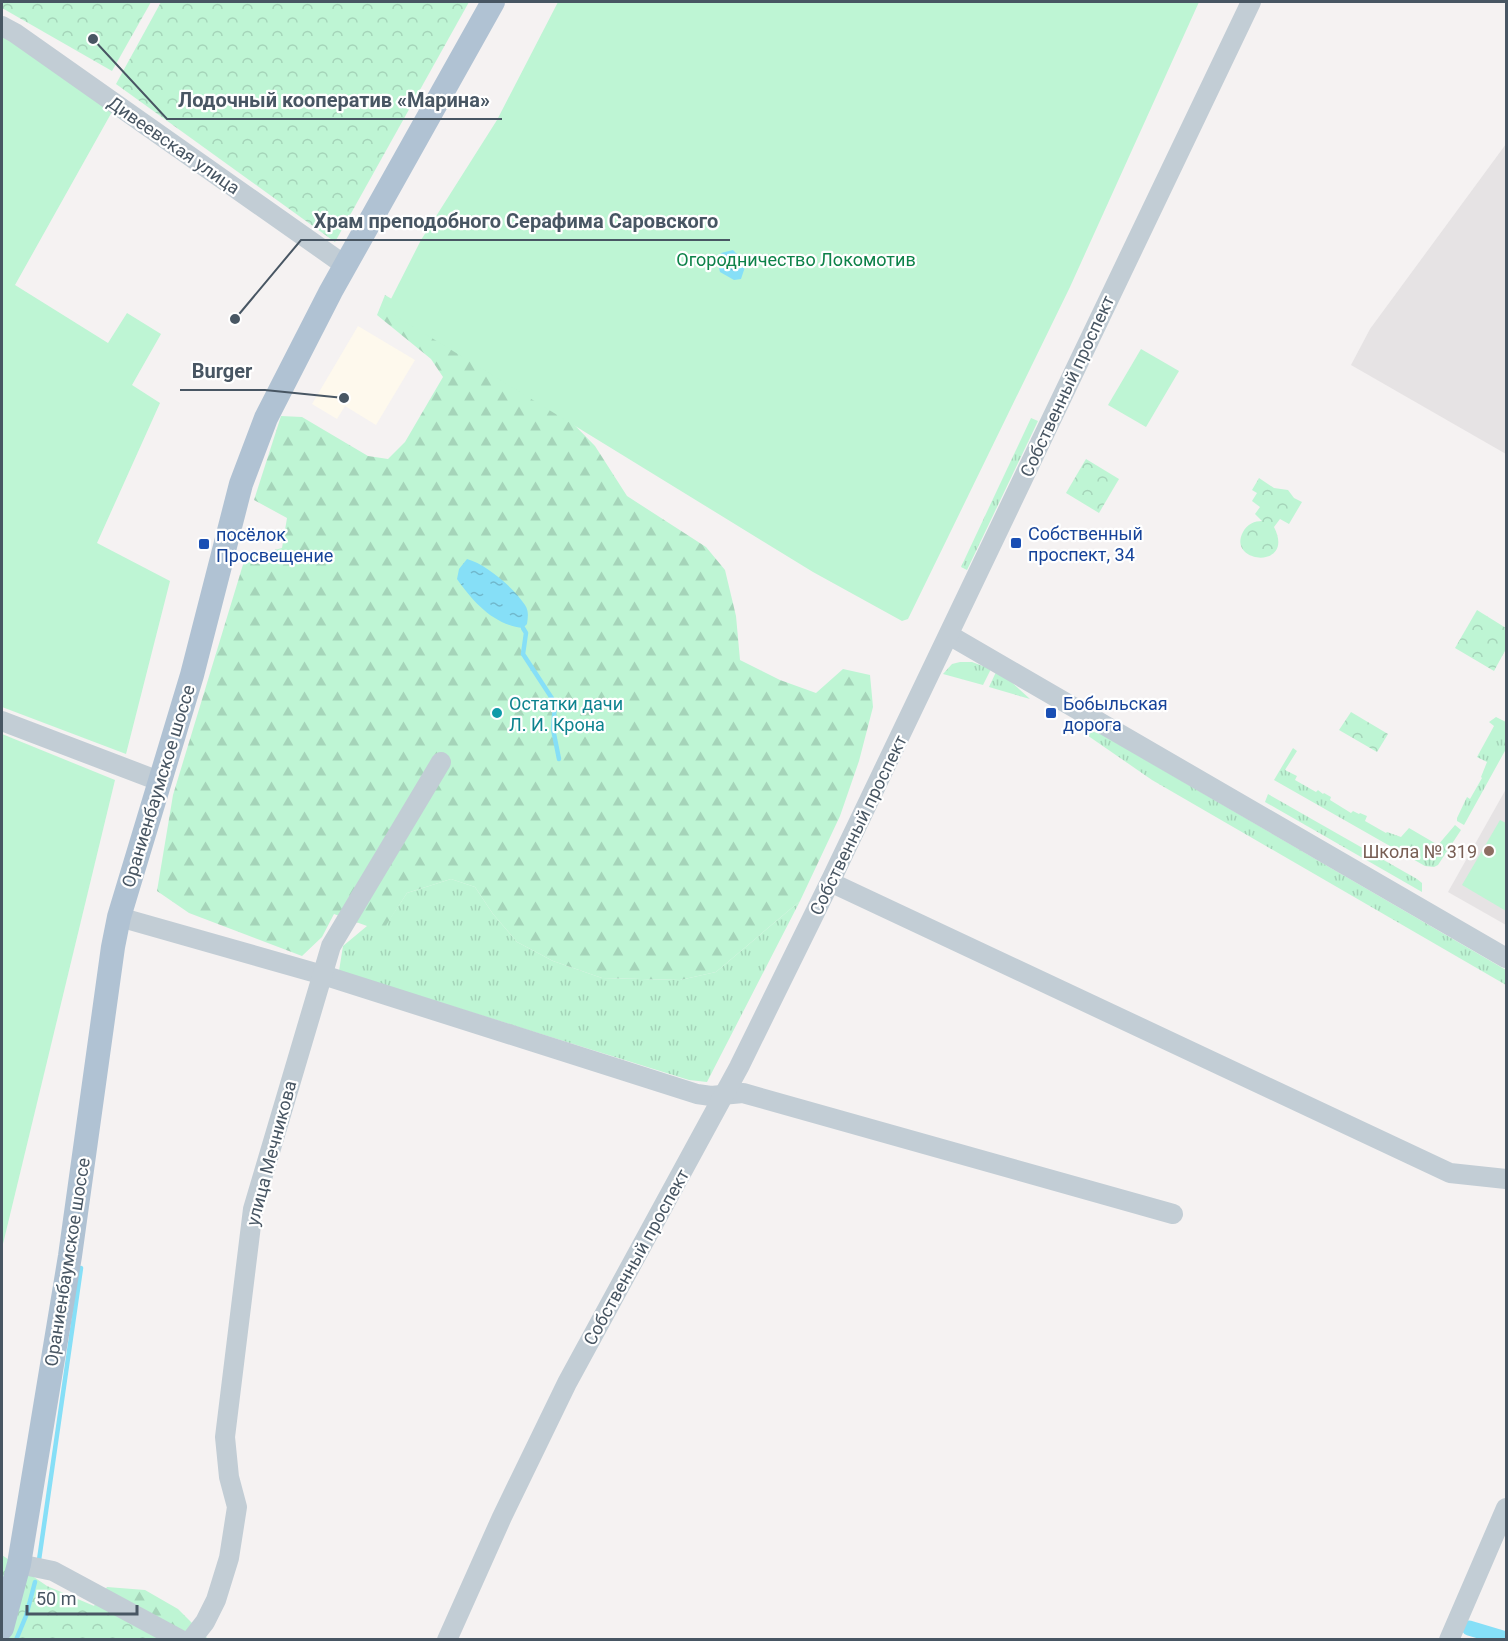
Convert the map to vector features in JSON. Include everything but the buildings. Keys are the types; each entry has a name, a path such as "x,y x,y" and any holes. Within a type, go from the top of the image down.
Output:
{"main road":[{"name":"Ораниенбаумское шоссе","path":"2,1628 19,1564 70,1257 119,917 192,675 235,507 253,451 281,385 493,2"}],"street":[{"name":"Собственный проспект","path":"447,1640 502,1517 567,1383 724,1095 831,882 1251,2"},
{"name":"Дивеевская улица","path":"2,26 346,266"},
{"path":"950,635 1506,958"},
{"path":"2,721 159,781"},
{"name":"улица Мечникова","path":"191,1640 205,1622 216,1600 229,1558 237,1507 230,1477 225,1437 253,1209 331,946 441,762"},
{"path":"831,882 1450,1173 1506,1179"},
{"path":"119,917 322,975 697,1094 743,1093 1173,1214"},
{"path":"1449,1640 1505,1515"},
{"path":"19,1564 53,1571 181,1640"}],"shaded area":[{"path":"1506,144 1506,454 1351,365 1370,329"},
{"path":"358,326 415,360 376,425 345,406 337,419 312,404"},
{"name":"Школа № 319","path":"1506,789 1506,925 1448,892"}],"green space":[{"path":"2,2 151,2 112,71 2,8"},
{"path":"161,2 469,2 335,242 116,84"},
{"name":"Огородничество Локомотив","path":"558,2 1199,2 1070,287 908,619 902,621 813,572 391,313 391,299 421,240 497,120"},
{"path":"2,35 113,110 15,285 108,343 127,313 161,334 132,385 160,403 97,543 170,581 126,754 2,707"},
{"path":"385,295 507,366 548,398 595,446 627,496 706,547 725,570 736,616 740,660 780,680 816,693 843,669 870,675 873,707 859,761 840,816 800,901 716,972 680,980 602,978 553,961 517,942 493,914 475,887 451,879 407,893 385,927 367,926 334,914 322,937 302,956 189,913 157,891 173,795 245,558 282,548 287,518 254,500 281,416 302,417 368,456 388,459 405,442 443,377 431,359 377,315"},
{"path":"1141,349 1179,371 1146,427 1108,405"},
{"path":"1031,418 1038,421 967,570 961,567"},
{"path":"1086,459 1119,479 1099,513 1066,493"},
{"path":"1259,478 1274,488 1288,490 1294,498 1302,502 1289,524 1280,519 1274,527 1278,541 1276,550 1269,556 1260,558 1244,551 1240,543 1247,527 1254,522 1262,521 1255,514 1260,507 1252,501 1257,493 1252,490"},
{"path":"1477,610 1506,628 1506,649 1494,671 1455,648"},
{"path":"972,662 991,669 983,685 943,674 952,664"},
{"path":"996,672 1008,679 1030,699 989,687"},
{"path":"1351,712 1388,734 1377,752 1339,730"},
{"path":"1496,717 1506,722 1506,749 1464,825 1457,821 1457,818 1467,797 1470,799 1482,778 1487,762 1477,757 1494,726 1489,722"},
{"path":"1071,724 1103,735 1506,970 1506,985 1152,780"},
{"path":"2,734 115,780 2,1248"},
{"path":"1293,748 1297,751 1285,770 1297,776 1295,780 1316,792 1318,790 1331,797 1330,800 1351,813 1353,811 1367,816 1365,821 1386,833 1401,837 1409,828 1438,845 1455,825 1461,830 1438,865 1425,866 1274,780"},
{"path":"1268,794 1417,879 1422,883 1422,892 1265,802"},
{"path":"1500,820 1506,823 1506,911 1462,885"},
{"path":"451,879 475,887 493,914 517,942 553,961 602,978 680,980 716,972 800,901 707,1082 689,1080 339,971 343,946 367,926 385,926 407,893"},
{"path":"2,1555 47,1586 172,1639 2,1639"},
{"path":"107,1587 145,1590 178,1609 208,1639 101,1639 89,1613"}],"water":[{"path":"733,250 746,264 741,279 734,280 720,272 718,264 721,253"},
{"path":"467,559 491,571 520,598 528,612 527,624 523,628 512,626 494,617 470,596 457,579 459,569"}],"waterway":[{"path":"523,628 526,633 523,654 555,703 553,729 559,759"},
{"path":"39,1560 81,1268"},
{"path":"16,1640 26,1616 35,1582"},
{"path":"1469,1628 1506,1639"}],"place":[{"name":"Лодочный кооператив «Марина»","path":"93,39"},
{"name":"Храм преподобного Серафима Саровского","path":"235,319"},
{"name":"Burger","path":"344,398"},
{"name":"Собственный проспект, 34","path":"1016,543"},
{"name":"посёлок Просвещение","path":"204,544"},
{"name":"Остатки дачи Л. И. Крона","path":"497,713"},
{"name":"Бобыльская дорога","path":"1051,713"},
{"name":"Школа № 319","path":"1489,851"}]}
